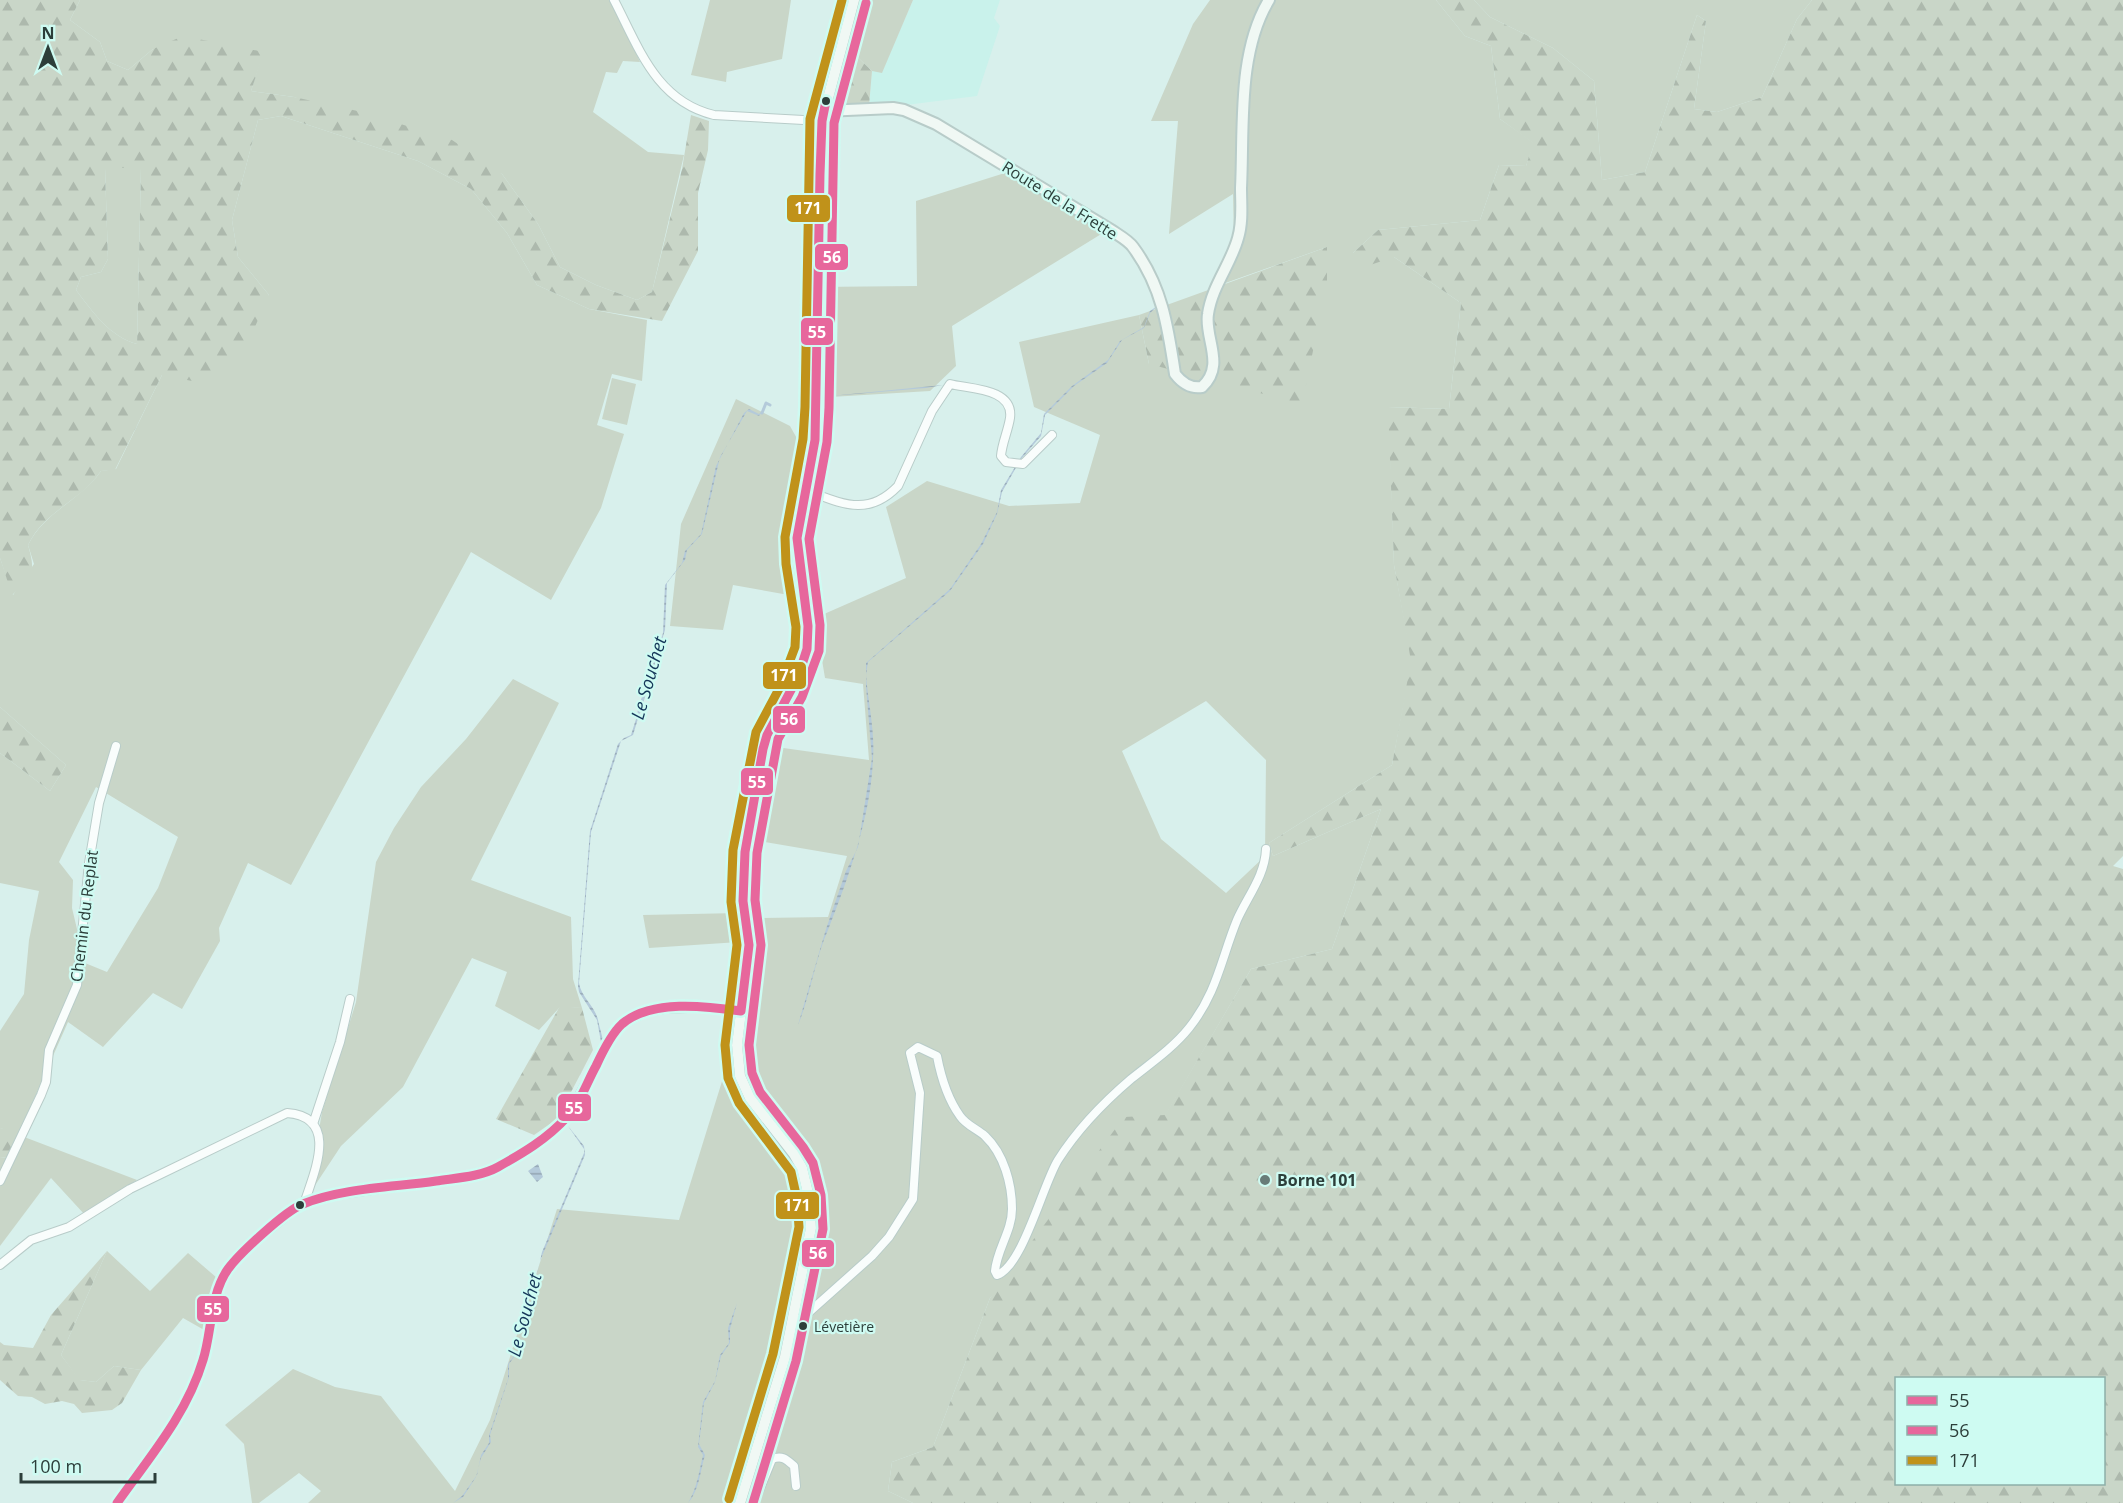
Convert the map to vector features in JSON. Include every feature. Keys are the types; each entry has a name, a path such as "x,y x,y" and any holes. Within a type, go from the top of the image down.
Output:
{"street":[{"path":"614,0 638,50 655,78 675,96 700,112 714,115 823,116"},
{"path":"740,1503 780,1379 810,1239 809,1197 798,1161 750,1098 740,1076 736,1045 750,945 743,901 745,852 763,749 767,735 798,677 807,649 808,618 797,549 815,440 817,407 823,116 854,0"},
{"name":"Route de la Frette","path":"823,116 893,108 915,114 936,124 1132,245 1161,296 1166,312 1175,374 1181,382 1188,386 1202,387 1210,374 1214,354 1207,325 1208,313 1218,281 1238,238 1246,75 1257,22 1269,0"},
{"path":"805,490 850,506 879,502 889,495 898,486 932,411 950,384 996,394 1006,403 1010,417 1001,456 1006,462 1023,464 1052,435"},
{"name":"Chemin du Replat","path":"0,1182 43,1089 49,1050 77,985 89,863 99,803 116,746"},
{"path":"792,1324 807,1314 872,1256 907,1211 913,1198 920,1093 910,1053 918,1047 937,1056 948,1098 961,1119 986,1137 1002,1160 1011,1197 1012,1212 1008,1230 996,1256 994,1271 997,1275 1008,1269 1026,1234 1057,1161 1099,1109 1188,1029 1206,1003 1218,978 1237,921 1266,861 1266,849"},
{"path":"305,1202 320,1148 313,1124 343,1032 350,999"},
{"path":"117,1503 175,1423 192,1390 202,1361 220,1283 228,1269 251,1245 305,1202 462,1177 494,1169 536,1145 569,1116 604,1050 622,1024 646,1012 664,1009 711,1007 741,1011"},
{"path":"0,1265 31,1240 69,1227 130,1189 275,1117 287,1113 300,1114 313,1124"},
{"path":"796,1307 807,1314"},
{"path":"754,1503 772,1459 778,1456 785,1458 794,1466 796,1486"}],"shaded area":[{"path":"913,0 1000,0 994,18 1000,26 977,96 898,106 869,106 872,71 882,72"}],"green space":[{"path":"0,0 80,0 70,20 100,42 107,61 128,70 153,49 183,36 264,52 251,91 294,97 362,112 452,140 502,174 538,224 560,267 596,285 637,300 652,292 682,169 691,115 709,121 708,150 698,193 698,251 662,321 589,309 537,285 507,233 471,189 418,161 281,116 258,120 232,220 238,257 269,295 250,338 202,383 162,375 115,470 101,471 83,491 53,514 35,533 28,545 32,562 31,573 12,595 0,558","holes":["105,168 141,168 137,344 127,341 110,329 76,290 81,277 101,272 108,259"]},
{"path":"80,0 616,0 614,5 640,62 623,61 617,73 606,72 593,112 648,152 684,155 652,292 637,300 596,285 560,267 538,224 502,174 294,97 251,91 263,52 153,49 128,70 107,61 100,42 70,20"},
{"path":"710,0 791,0 782,59 727,72 726,82 691,75"},
{"path":"859,0 913,0 882,73 872,71 847,47"},
{"path":"1210,0 1436,0 1465,36 1491,46 1500,119 1534,143 1526,166 1499,165 1480,220 1378,230 1353,253 1394,257 1461,303 1449,409 1389,407 1394,565 1412,661 1392,765 1269,843 1273,856 1381,809 1332,949 1251,969 1165,1116 990,1298 933,1447 892,1462 888,1491 913,1503 308,1503 321,1491 299,1473 259,1503 252,1503 244,1444 225,1425 293,1369 335,1387 381,1396 455,1491 490,1420 557,1209 679,1220 728,1062 755,918 828,917 847,856 742,838 755,744 869,760 863,684 825,678 815,618 906,578 886,507 927,481 1009,506 1080,503 1100,435 1034,407 1019,342 1139,315 1149,364 1327,247 1217,286 1234,238 1233,194 1169,234 1178,121 1151,121 1193,24","holes":["1206,701 1266,760 1265,856 1226,893 1161,839 1122,751"]},
{"path":"1436,0 1474,0 1490,17 1553,48 1594,81 1602,180 1645,172 1697,15 1706,21 1694,109 1717,112 1762,97 1797,19 1812,0 2123,0 2123,856 2113,866 2123,869 2123,1503 913,1503 888,1491 892,1462 933,1447 990,1298 1124,1117 1165,1115 1251,969 1332,949 1381,809 1273,856 1269,843 1392,765 1411,661 1394,565 1388,407 1449,409 1461,303 1394,257 1352,271 1353,253 1378,230 1480,220 1499,165 1526,166 1533,143 1500,119 1491,46 1465,36"},
{"path":"1474,0 1812,0 1797,19 1762,97 1717,112 1694,109 1706,21 1697,15 1645,172 1602,180 1594,81 1553,48 1490,17"},
{"path":"847,47 872,71 869,106 847,110 833,91"},
{"path":"281,116 418,161 471,189 507,233 537,285 589,309 647,320 642,381 612,374 597,425 624,434 601,508 551,600 471,552 291,885 248,863 219,928 220,941 182,1009 153,993 103,1047 68,1022 22,1126 0,1129 0,1031 24,994 29,940 39,891 0,883 0,753 50,791 66,765 0,707 0,558 13,595 34,564 28,545 35,533 53,514 83,491 101,471 116,469 162,375 269,295 238,257 232,220 258,120","holes":["96,787 178,837 158,888 107,972 85,963 72,908 73,880 59,862"]},
{"path":"105,168 141,168 137,344 118,336 110,329 76,290 81,277 101,272 108,259"},
{"path":"1008,172 1111,228 952,326 956,366 930,391 814,398 815,287 917,286 916,201"},
{"path":"1327,247 1327,283 1302,404 1149,364 1139,315"},
{"path":"612,378 636,384 627,425 602,419"},
{"path":"736,399 790,426 809,460 802,488 800,597 733,585 723,630 670,626 681,524"},
{"path":"513,679 559,703 471,880 571,917 573,979 582,1008 560,1007 539,1030 495,1006 507,972 472,958 403,1087 341,1146 308,1196 322,1112 356,1002 376,862 394,828 421,787 466,739"},
{"path":"0,707 66,765 50,791 0,753"},
{"path":"739,913 739,942 649,948 643,915"},
{"path":"560,1006 582,1008 593,1050 557,1119 534,1135 496,1119"},
{"path":"22,1126 9,1158 0,1157 0,1129"},
{"path":"19,1135 137,1180 85,1215 51,1178 0,1246 0,1157 9,1158"},
{"path":"107,1251 150,1291 188,1253 224,1284 213,1335 183,1318 141,1370 114,1366 96,1382 79,1380 61,1355"},
{"path":"107,1251 61,1355 80,1380 96,1382 114,1366 141,1370 122,1403 112,1410 82,1413 74,1404 62,1401 45,1404 32,1397 18,1396 0,1380 0,1342 4,1345 33,1348 51,1315"}],"water":[{"path":"1160,304 1150,313 1144,328 1122,340 1107,363 1074,386 1045,415 1041,436 1021,459 1002,492 997,514 983,544 950,591 868,662 866,675 866,663 950,589 981,544 997,512 1001,490 1021,457 1041,433 1044,414 1072,386 1108,360 1120,341 1144,327 1150,311"},
{"path":"943,385 926,388 820,397"},
{"path":"749,409 759,414 763,410 759,416 747,411 728,444 744,413"},
{"path":"719,460 702,534 687,550 685,560 667,583 665,630 633,735 621,741 631,735 663,633 665,585 682,563 685,551 701,534"},
{"path":"866,675 873,758 868,802 859,840 872,758"},
{"path":"621,741 591,832 579,983 582,993 596,1015 603,1043 584,1084 561,1121 601,1042 597,1020 579,992 578,986 590,831 618,744"},
{"path":"856,851 823,941 798,1025 826,929 846,871"},
{"path":"568,1126 584,1146 585,1155 540,1261 584,1153 584,1149"},
{"path":"538,1164 543,1177 537,1182 528,1171"},
{"path":"540,1261 529,1314 522,1332 528,1315"},
{"path":"737,1303 730,1329 730,1343 721,1356 715,1382 704,1403 699,1444 705,1455 697,1487 688,1503 696,1486 703,1455 698,1447 703,1402 715,1381 720,1355 729,1343 728,1328"},
{"path":"517,1351 509,1364 509,1377 490,1435 491,1442 481,1458 479,1467 481,1455 489,1443 489,1435 508,1379 508,1364"},
{"path":"476,1476 463,1497 453,1503 462,1496"}],"waterway":[{"name":"Le Souchet","path":"762,413 766,403 770,405"},
{"name":"Le Souchet","path":"639,712 649,678"},
{"path":"745,1034 745,1058 751,1080 776,1119"},
{"name":"Le Souchet","path":"563,1117 583,1081"}],"transit line":[{"name":"171","path":"729,1499 773,1354 799,1227 797,1199 791,1172 739,1103 728,1078 725,1045 737,945 731,902 733,850 756,732 780,687 795,647 796,627 786,564 785,537 803,439 805,407 810,119 842,0"},
{"name":"56","path":"753,1503 796,1361 823,1229 821,1195 813,1163 760,1092 752,1073 749,1045 761,945 755,900 757,853 778,739 802,697 819,651 820,625 809,539 827,442 834,123 866,3"},
{"name":"55","path":"741,1011 749,945 743,901 745,852 763,749 767,735 798,677 807,649 808,626 797,538 815,440 820,174 822,121 826,101"},
{"name":"55","path":"117,1503 166,1435 196,1380 206,1349 215,1301 222,1279 242,1253 285,1215 303,1204 334,1194 459,1178 491,1170 534,1145 572,1112 611,1038 622,1024 634,1016 648,1011 679,1006 741,1011"}],"place":[{"name":"Borne 101","path":"1265,1180"},
{"name":"Lévetière","path":"803,1326"}]}
